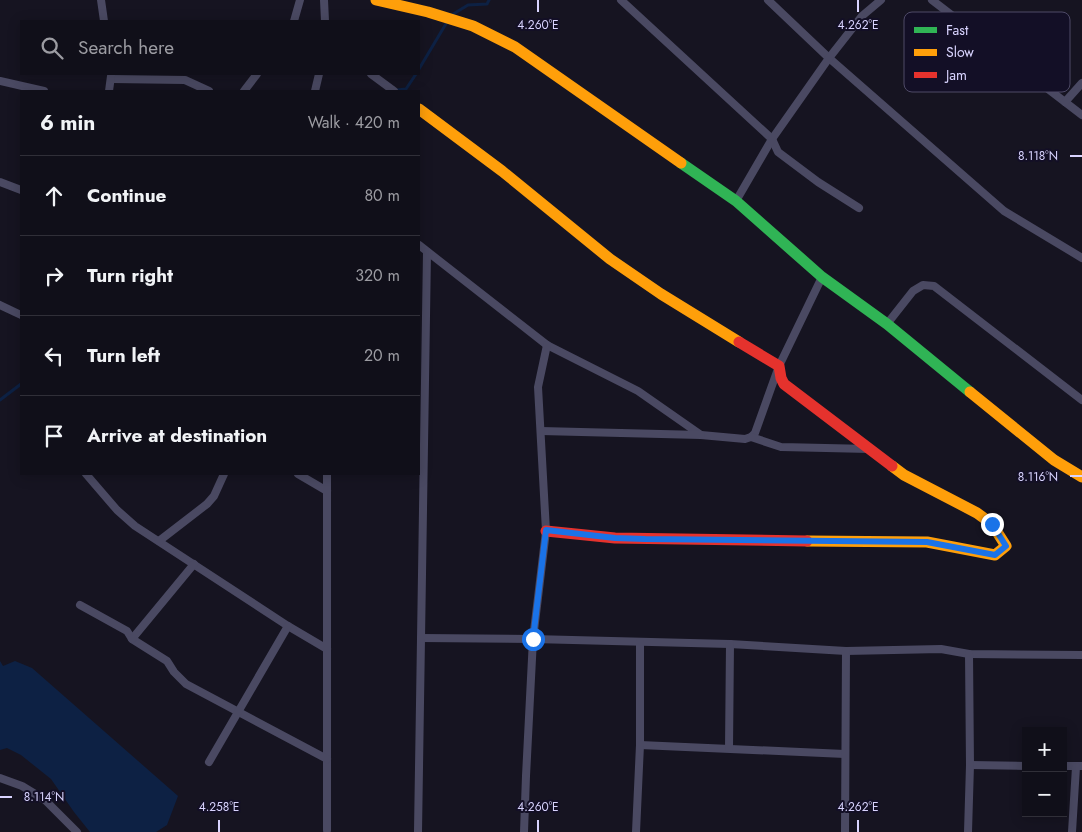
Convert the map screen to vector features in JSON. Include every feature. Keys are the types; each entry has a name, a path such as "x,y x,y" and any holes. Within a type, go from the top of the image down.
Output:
{"street":[{"path":"101,0 104,20"},
{"path":"294,20 300,0"},
{"path":"324,0 325,20"},
{"path":"376,0 428,12 473,26 515,47 736,201 822,277 887,324 1054,460 1082,477"},
{"path":"621,0 772,139 778,152 818,182 859,208"},
{"path":"768,0 829,58 1004,211 1082,258"},
{"path":"736,201 772,139 829,58 862,16 881,0"},
{"path":"932,0 948,12"},
{"path":"245,90 256,75"},
{"path":"315,90 319,75"},
{"path":"372,75 393,90"},
{"path":"109,90 111,76 184,80 206,90"},
{"path":"0,80 40,90"},
{"path":"1065,102 1082,83"},
{"path":"1052,92 1082,115"},
{"path":"420,111 502,171 610,259 778,373 784,384 904,475 977,513 992,524 1006,546 995,555 927,542 635,539 546,530"},
{"path":"0,182 20,190"},
{"path":"420,246 547,345 638,391 701,435"},
{"path":"418,832 428,252"},
{"path":"541,431 701,435 745,439 751,437 822,277"},
{"path":"887,324 913,291 924,285 934,286 1082,400"},
{"path":"0,305 20,315"},
{"path":"524,832 533,639 546,530 538,387 547,345"},
{"path":"751,437 780,447 870,449"},
{"path":"87,475 117,510 135,526 288,626 327,649"},
{"path":"159,541 207,504 214,496 224,475"},
{"path":"300,475 326,491"},
{"path":"327,475 327,830"},
{"path":"132,639 194,564"},
{"path":"80,605 127,631 132,639 167,661 174,672 186,684 238,714 327,759"},
{"path":"209,762 288,626"},
{"path":"421,638 730,644 846,651 941,649 969,654 1082,655"},
{"path":"636,832 640,745 640,642"},
{"path":"729,748 730,644"},
{"path":"845,832 846,651"},
{"path":"968,832 970,765 969,654"},
{"path":"640,745 845,754"},
{"path":"970,765 1022,766"},
{"path":"1072,832 1079,766"},
{"path":"0,778 22,786 45,800 77,832"}],"water":[{"path":"0,661 3,666 15,661 32,668 178,796 167,825 156,832 90,832 51,779 21,755 7,748 0,750"}],"waterway":[{"path":"450,16 468,5 487,4 489,0"},
{"path":"420,67 447,22"},
{"path":"397,90 406,89 415,75"},
{"path":"0,400 20,385"}],"traffic: fast":[{"path":"681,163 736,201 822,277 887,324 970,392"}],"traffic: slow":[{"path":"376,0 428,12 473,26 515,47 681,163"},
{"path":"420,110 502,171 610,259 661,294 739,342"},
{"path":"970,392 1054,460 1082,477"},
{"path":"807,541 927,542 995,555 1006,546 992,524 977,513 904,475 892,466"}],"traffic: jam":[{"path":"739,342 779,366 784,384 892,466"},
{"path":"546,531 615,538 807,541"}],"route":[{"path":"533,639 546,530 615,538 645,539 927,542 995,555 1006,546 992,524"}]}
